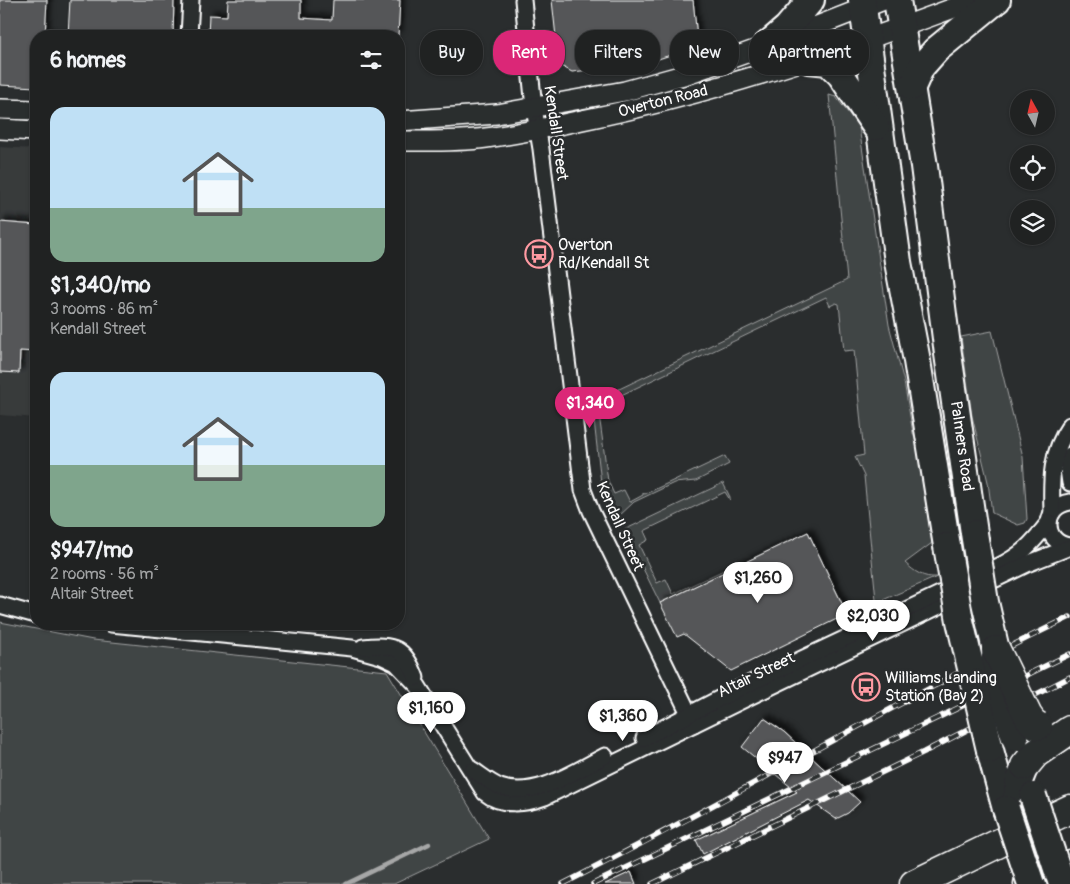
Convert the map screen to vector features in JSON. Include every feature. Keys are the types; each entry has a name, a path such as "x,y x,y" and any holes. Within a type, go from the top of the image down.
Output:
{"highway":[{"path":"785,30 812,0"},
{"name":"Palmers Road","path":"897,0 924,166 945,335 974,533 985,602 996,650 994,663 997,682 1062,884"},
{"path":"912,87 921,67 936,50 997,0"},
{"name":"Palmers Road","path":"868,30 870,3"},
{"name":"Palmers Road","path":"869,47 898,262 971,674 990,750 1014,815 1029,884"},
{"path":"841,75 880,132"},
{"path":"996,650 1016,694 1033,722 1045,730 1069,731"},
{"path":"1014,815 1019,782 1025,766 1035,754 1069,731"},
{"path":"914,884 1070,809"},
{"path":"1029,884 1070,864"}],"street":[{"path":"189,30 191,0"},
{"name":"Kendall Street","path":"524,0 534,108 583,490 591,511 692,719"},
{"name":"Overton Road","path":"869,39 975,0"},
{"name":"Overton Road","path":"805,30 870,3"},
{"name":"Overton Road","path":"405,121 498,114 625,91 687,74 749,52"},
{"name":"Overton Road","path":"405,141 484,138 538,130 615,114 758,75"},
{"path":"0,108 30,110"},
{"path":"0,129 30,131"},
{"path":"1070,426 1055,453 1051,476 1049,529 1054,540 1070,547"},
{"path":"1070,455 1067,463 1070,483"},
{"name":"Altair Street","path":"692,719 738,689 1010,561 1027,549 1060,505 1070,502"},
{"name":"Altair Street","path":"171,630 352,648 381,656 396,663 418,686 480,787 492,798 504,802 528,803 546,797 692,719 1027,564 1070,547"},
{"path":"0,605 30,614"}],"shaded area":[{"path":"829,95 836,97 859,127 889,325 904,382 917,446 932,543 905,563 920,574 937,577 878,602 876,600 864,476 855,457 864,455 854,350 844,351 839,304 836,303 830,306 826,297 615,398 620,407 610,412 599,414 608,481 614,494 624,490 630,502 643,495 643,493 645,494 725,456 729,464 696,481 674,483 634,502 618,517 601,483 592,402 847,280"},
{"path":"0,147 30,149 30,418 0,415"},
{"path":"992,331 1023,457 1027,519 1025,523 1018,525 992,513 988,482 972,416 961,337"},
{"path":"723,483 730,500 725,492 644,531 648,540 639,545 657,583 666,579 673,594 732,566 733,568 660,603 624,530"},
{"path":"0,622 30,628 30,630 41,630 93,640 387,671 489,839 394,884 0,884"}],"building":[{"path":"0,0 47,0 45,30 30,30 30,87 0,85"},
{"path":"70,0 174,0 173,30 68,30"},
{"path":"228,0 301,0 301,18 332,20 333,0 400,0 398,30 208,30 209,15 227,16"},
{"path":"552,0 693,0 696,30 670,30 670,55 660,58 660,30 575,30 575,72 572,72 565,68 565,30 555,30"},
{"path":"0,222 30,224 30,352 20,351 19,373 0,372"},
{"path":"808,532 847,614 731,671 684,634 677,637 660,603"},
{"path":"764,718 784,732 860,802 848,813 836,819 809,800 703,854 696,840 797,792 742,747"},
{"path":"631,872 636,884 605,884"}],"waterway":[{"path":"346,884 429,844"}],"railway":[{"path":"563,884 690,818 879,715 1070,617"},
{"path":"593,884 1070,654"},
{"path":"652,884 924,752 1070,677"}],"place":[{"name":"Overton Rd/Kendall St","path":"539,254"},
{"name":"Williams Landing Station (Bay 2)","path":"866,687"}]}
